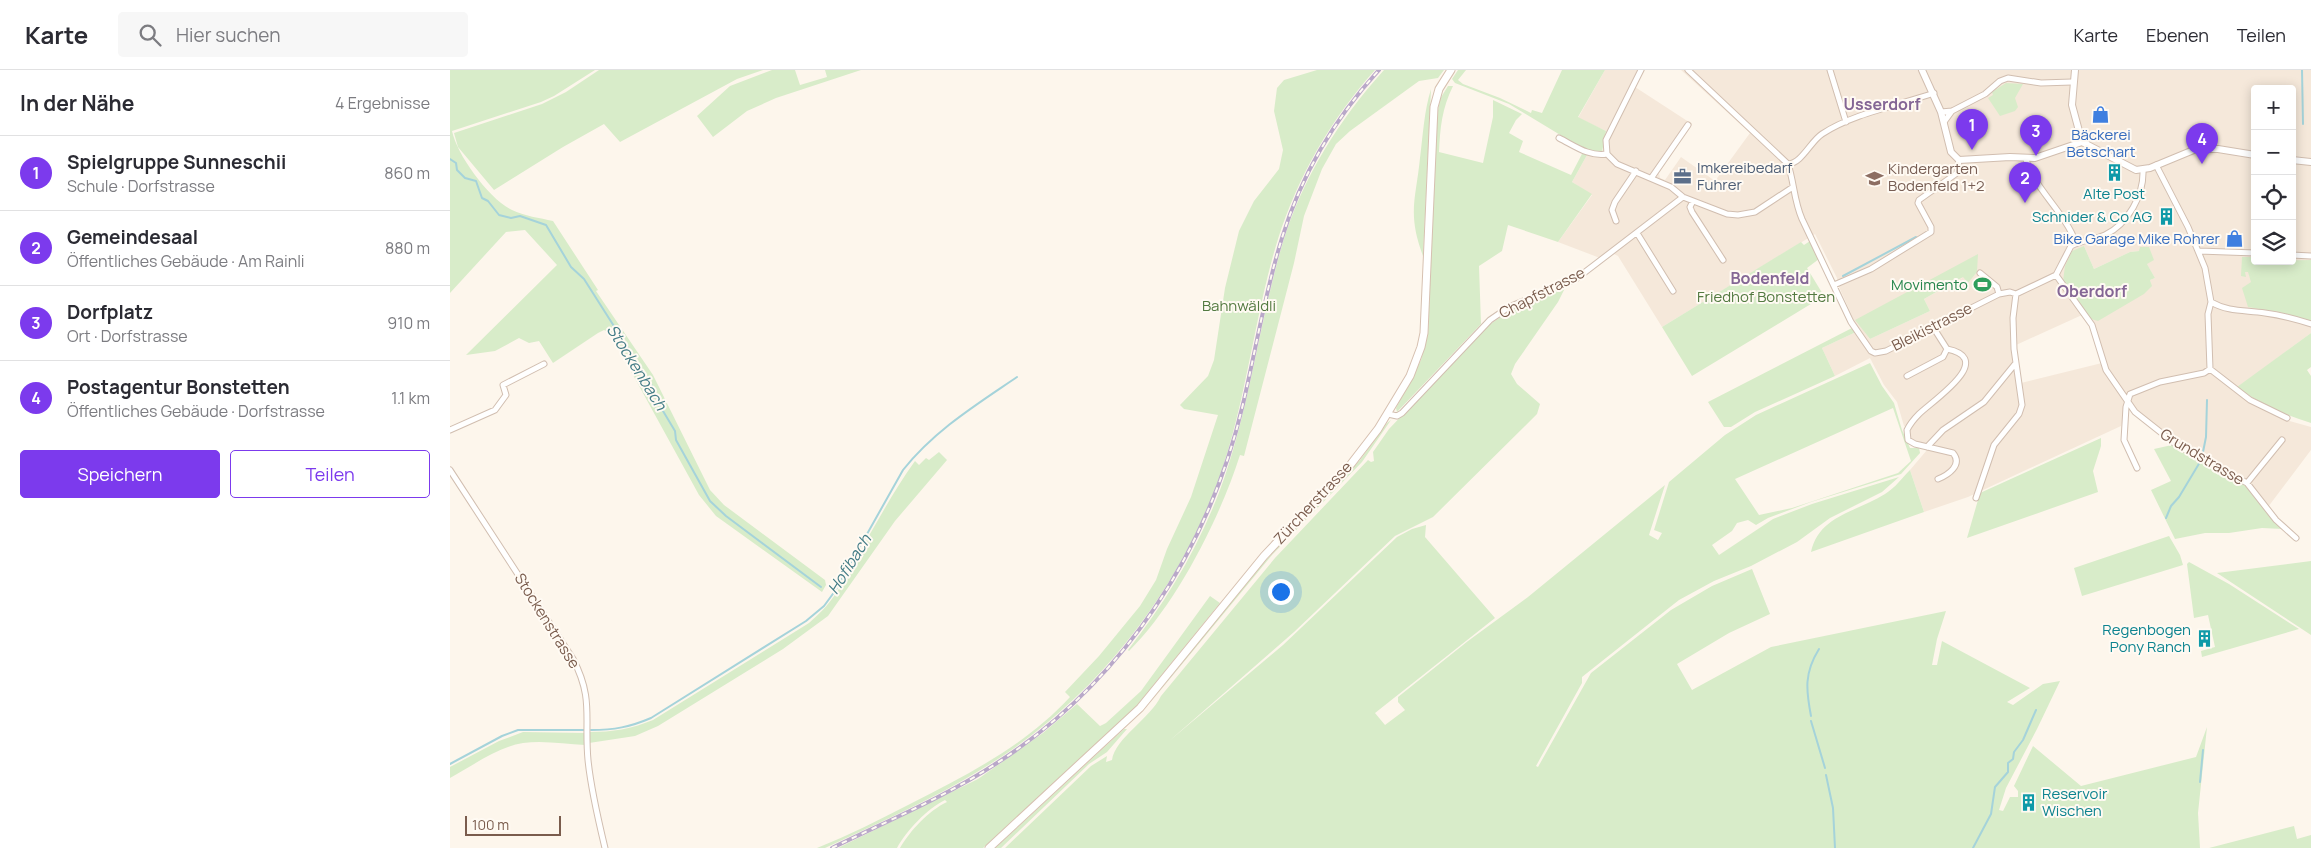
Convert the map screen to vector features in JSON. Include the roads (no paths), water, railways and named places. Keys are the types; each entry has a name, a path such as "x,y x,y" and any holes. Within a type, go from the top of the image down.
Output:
{"main road":[{"name":"Zürcherstrasse","path":"989,848 1140,708 1264,556 1351,464 1388,414 1410,376 1422,340 1425,316 1434,107 1439,89 1452,70"}],"street":[{"path":"1641,70 1606,140 1607,154 1617,164 1671,186 1683,197 1727,214 1738,215 1762,208 1794,187"},
{"path":"1688,70 1788,164 1798,210 1834,285 1871,268 1931,232 1931,228 1918,203 1919,200 1957,173 1959,160"},
{"path":"1830,70 1846,122"},
{"path":"1922,70 1941,112 1951,152 1959,160 2010,156 2026,159 2048,154 2086,138"},
{"path":"2075,70 2072,82 2072,105 2086,138 2129,167 2142,170 2196,149 2218,149 2251,154"},
{"path":"1944,122 1952,112 1985,94 2000,81 2008,78 2041,83 2072,82"},
{"path":"1788,164 1797,161 1821,135 1846,122 1934,93"},
{"path":"1941,112 1952,112"},
{"path":"1652,177 1688,125"},
{"path":"1559,138 1590,154 1597,156 1607,154"},
{"path":"2026,159 2033,177 2070,227 2076,243"},
{"path":"2296,160 2311,162"},
{"path":"2156,165 2199,251 2205,268 2211,302 2208,314 2210,369"},
{"path":"1976,498 1994,445 2021,409 2022,398 2014,364 2013,318 2016,294 2056,275 2071,246 2114,230 2139,199 2143,183 2142,170"},
{"path":"1616,221 1612,210 1614,202 1636,171"},
{"name":"Chapfstrasse","path":"1388,414 1397,416 1402,413 1490,320 1509,307 1576,278 1683,197"},
{"path":"1693,201 1690,207 1692,212 1723,260"},
{"path":"1637,233 1673,291"},
{"path":"2199,251 2251,253"},
{"path":"2296,255 2311,256"},
{"path":"1980,273 1997,286 1999,294"},
{"name":"Grundstrasse","path":"2056,275 2092,325 2106,369 2122,395 2143,420 2178,446 2247,483 2276,520 2296,538"},
{"name":"Bleikistrasse","path":"1834,285 1851,322 1868,348 1875,353 1886,351 1999,294 2010,292 2016,294"},
{"path":"2211,302 2220,308 2266,313 2311,324"},
{"path":"1933,328 1946,349 1962,355 1965,362 1965,369 1946,391 1918,415 1907,430 1907,436 1911,442 1954,453 1956,463 1951,472 1938,478"},
{"path":"1907,376 1943,356 1946,349"},
{"path":"450,430 495,410 506,395 503,385 544,364"},
{"path":"1927,447 1943,430 1984,402 2014,364"},
{"path":"2137,468 2124,440 2130,394 2172,378 2204,373 2210,369"},
{"path":"2210,369 2250,400 2287,418"},
{"path":"2247,483 2282,440"},
{"name":"Stockenstrasse","path":"450,470 573,658 581,675 588,703 588,764 605,848"}],"waterway":[{"path":"2302,70 2303,124"},
{"name":"Stockenbach","path":"450,159 456,163 457,170 465,178 476,181 482,198 488,201 499,215 511,218 520,216 546,225 571,267 584,279 652,386 663,411 675,431 676,440 710,501 726,516 821,587"},
{"path":"1843,276 1916,237"},
{"name":"Hofibach","path":"591,730 622,727 651,718 806,621 824,606 835,591 903,470 915,456 942,430 1017,377"},
{"path":"2202,457 2206,437 2207,400"},
{"path":"2166,518 2171,506 2179,497 2200,462"},
{"path":"1811,716 1807,690 1811,666 1819,649"},
{"path":"1973,848 1991,814 1995,787 2008,772 2008,763 2013,759 2014,752 2023,740 2036,710"},
{"path":"1811,721 1825,768"},
{"name":"Hofibach","path":"450,764 502,736 518,730 584,730"},
{"path":"2200,782 2203,750"},
{"path":"1826,775 1833,808 1835,848"}],"railway":[{"path":"832,848 957,787 997,763 1043,730 1084,693 1122,652 1155,608 1184,560 1208,510 1228,458 1243,404 1276,258 1299,192 1309,170 1334,128 1363,88 1379,70"}],"place":[{"name":"Bäckerei Betschart","path":"2101,114"},
{"name":"Spielgruppe Sunneschii","path":"1972,150"},
{"name":"Dorfplatz","path":"2036,156"},
{"name":"Postagentur Bonstetten","path":"2202,164"},
{"name":"Alte Post","path":"2114,173"},
{"name":"Imkereibedarf Fuhrer","path":"1683,177"},
{"name":"Kindergarten Bodenfeld 1+2","path":"1874,178"},
{"name":"Gemeindesaal","path":"2025,203"},
{"name":"Schnider & Co AG","path":"2166,217"},
{"name":"Bike Garage Mike Rohrer","path":"2234,239"},
{"name":"Movimento","path":"1982,285"},
{"name":"Regenbogen Pony Ranch","path":"2205,639"},
{"name":"Reservoir Wischen","path":"2028,803"}],"district":[{"name":"Usserdorf","path":"1882,104"},
{"name":"Bodenfeld","path":"1770,278"},
{"name":"Oberdorf","path":"2092,291"}],"park label":[{"name":"Friedhof Bonstetten","path":"1766,297"},
{"name":"Bahnwäldli","path":"1239,306"}]}
